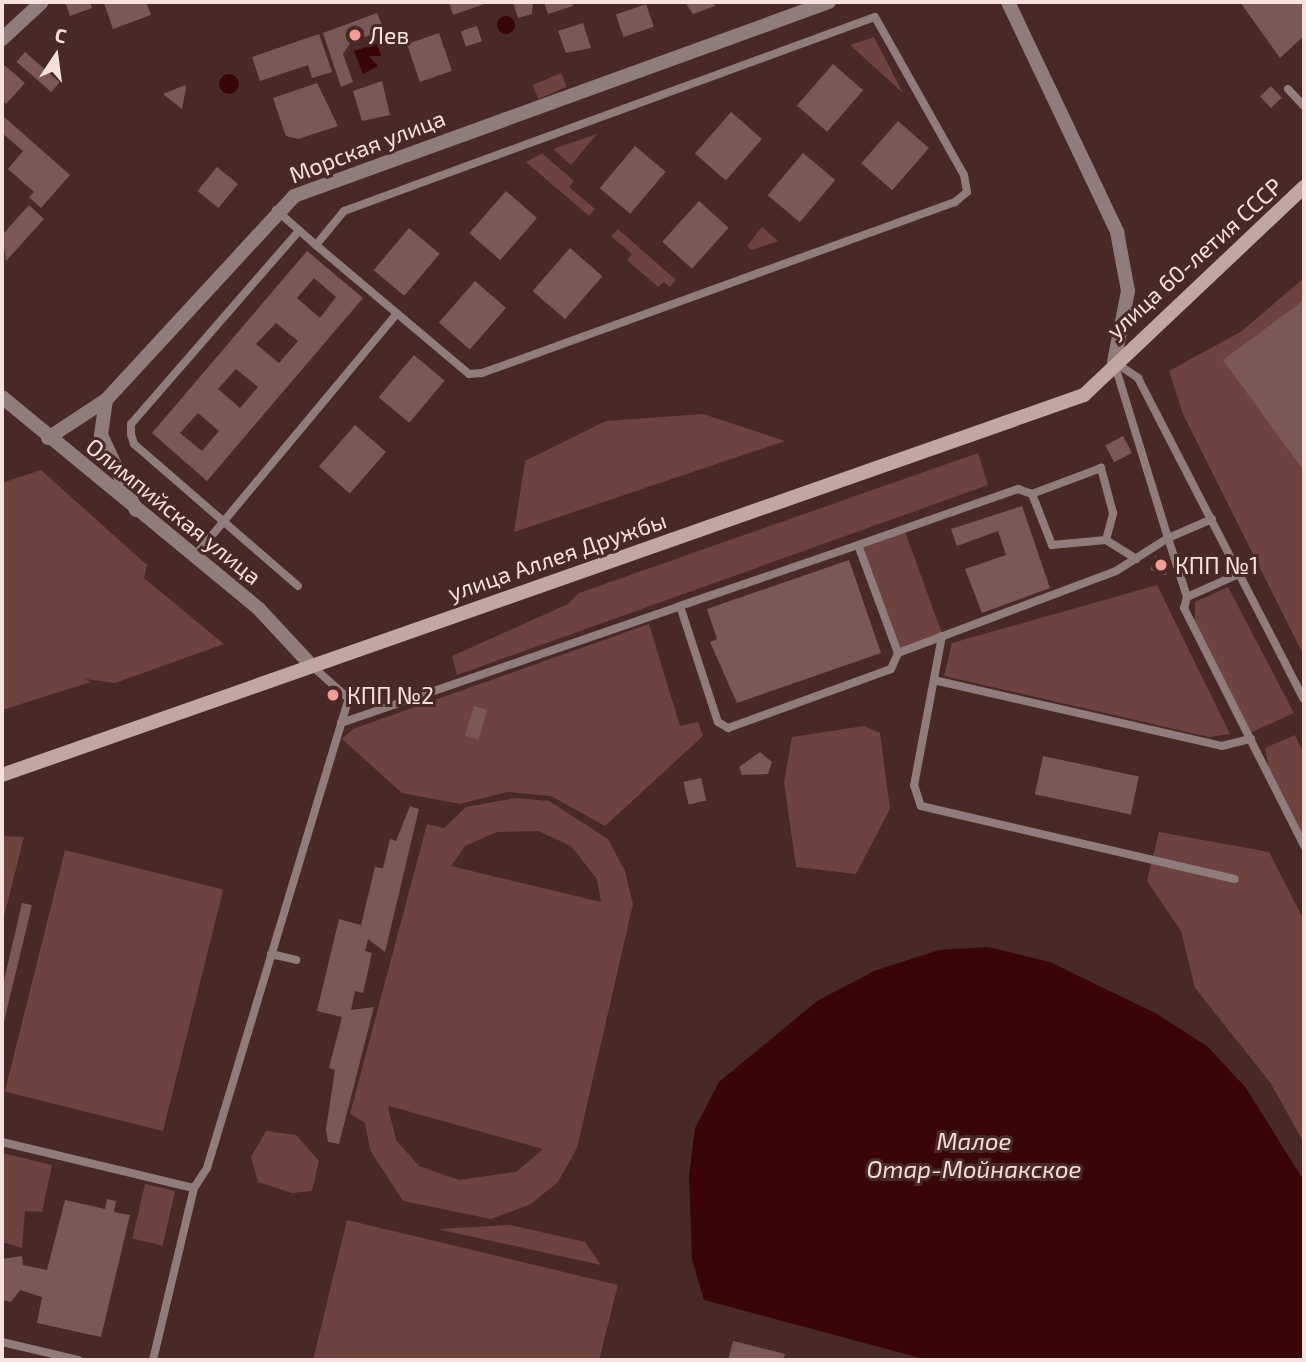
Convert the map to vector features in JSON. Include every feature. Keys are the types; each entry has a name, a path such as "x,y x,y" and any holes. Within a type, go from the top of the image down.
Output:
{"main road":[{"name":"улица 60-летия СССР","path":"1114,362 1304,187"},
{"name":"улица Аллея Дружбы","path":"2,775 1084,396 1114,362"}],"street":[{"path":"2,39 42,2"},
{"name":"Морская улица","path":"48,438 106,400 275,210 311,188 829,2"},
{"path":"1008,2 1117,232 1128,291 1114,362"},
{"name":"Олимпийская улица","path":"2,397 48,438 259,610 313,666"},
{"path":"106,400 101,435 136,510"}],"lane":[{"path":"275,210 299,231 469,374 482,373 955,202 968,192 964,175 875,17 344,211 316,245"},
{"path":"1288,89 1304,106"},
{"path":"298,586 134,444 131,424 299,231"},
{"path":"194,557 397,313"},
{"path":"1114,362 1138,378 1304,699"},
{"path":"1114,362 1187,597 1184,608 1304,846"},
{"path":"341,723 1018,489 1032,494 1101,468 1113,513 1107,540"},
{"path":"1032,494 1052,545 1107,540 1136,558"},
{"path":"898,653 1136,558 1168,538 1212,519"},
{"path":"680,606 718,722 728,728 891,669 898,653 858,545"},
{"path":"1187,597 1239,574"},
{"path":"942,636 938,681 914,785 921,806 1235,879"},
{"path":"153,1360 194,1188 207,1168 349,699 313,666"},
{"path":"938,681 1222,746 1251,739"},
{"path":"271,954 296,960"},
{"path":"2,1142 194,1188"},
{"path":"2,1342 79,1360"}],"shaded area":[{"path":"874,37 903,93 850,45"},
{"path":"561,73 567,87 538,99 532,85"},
{"path":"597,134 571,165 553,149"},
{"path":"542,153 574,181 569,187 595,209 589,216 526,162"},
{"path":"762,227 778,241 752,250 747,246"},
{"path":"618,229 676,280 670,287 664,282 658,287 627,260 632,254 611,236"},
{"path":"1304,278 1304,656 1183,414 1169,371 1242,331"},
{"path":"703,414 785,441 514,532 525,461 606,421"},
{"path":"978,453 988,485 457,675 452,656 568,604 579,593"},
{"path":"41,470 147,565 144,578 224,644 115,683 85,679 91,682 2,710 2,483"},
{"path":"904,529 943,636 897,653 858,546"},
{"path":"1157,585 1230,734 1209,737 944,676 952,643"},
{"path":"1228,587 1294,713 1248,734 1195,629 1195,602"},
{"path":"649,624 680,726 698,722 703,736 605,826 551,796 507,792 460,804 402,793 342,739 353,729"},
{"path":"864,726 880,733 890,809 856,874 796,867 784,782 792,737"},
{"path":"1295,735 1304,754 1304,844 1271,779 1265,748"},
{"path":"515,798 549,801 608,839 625,871 633,904 577,1148 558,1182 531,1204 491,1219 403,1201 370,1150 365,1123 350,1114 427,824 444,828 466,807","holes":["538,831 571,846 597,879 601,902 451,866 465,846 497,832","389,1106 543,1149 516,1172 459,1180 419,1166 396,1140"]},
{"path":"1159,832 1269,852 1304,920 1304,1143 1270,1082 1195,988 1181,931 1147,881"},
{"path":"2,836 24,837 2,925"},
{"path":"65,850 223,889 163,1131 5,1092"},
{"path":"266,1131 296,1135 319,1161 312,1191 292,1193 258,1182 251,1157"},
{"path":"2,1153 52,1165 42,1212 25,1211 22,1248 2,1242"},
{"path":"145,1184 175,1191 163,1246 132,1239"},
{"path":"347,1220 618,1285 599,1360 313,1360"},
{"path":"510,1225 585,1242 601,1265 437,1229"}],"water":[{"path":"506,16 512,19 515,25 512,31 506,34 500,31 497,25 500,19"},
{"path":"377,44 381,56 369,56 378,66 363,74 354,51"},
{"path":"229,74 236,77 239,84 236,91 229,94 222,91 219,84 222,77"},
{"name":"Малое Отар-Мойнакское","path":"988,947 1050,962 1157,1014 1208,1047 1246,1088 1304,1181 1304,1360 928,1360 704,1300 692,1259 689,1176 695,1128 719,1082 817,1001 874,971 939,950"}],"building":[{"path":"65,2 90,2 92,8 70,16"},
{"path":"146,2 151,15 113,29 104,3"},
{"path":"449,2 490,2 453,15"},
{"path":"513,2 533,2 532,14 518,18"},
{"path":"544,2 572,2 573,6 548,14"},
{"path":"685,2 713,2 715,6 693,14"},
{"path":"1240,2 1304,2 1304,36 1280,58"},
{"path":"646,4 654,27 624,37 616,14"},
{"path":"377,13 384,30 351,42 343,54 353,82 341,87 323,33"},
{"path":"583,23 591,48 566,53 558,31"},
{"path":"477,26 482,41 466,46 461,31"},
{"path":"439,33 452,71 420,82 407,44"},
{"path":"319,34 332,72 312,78 308,65 260,81 252,57"},
{"path":"25,52 60,82 51,92 16,62"},
{"path":"2,63 25,83 6,104 2,100"},
{"path":"833,64 863,90 827,132 797,106"},
{"path":"382,81 390,115 362,121 353,91"},
{"path":"317,83 338,126 298,139 286,136 273,98"},
{"path":"185,85 186,88 182,109 163,94"},
{"path":"1271,86 1282,98 1271,108 1260,96"},
{"path":"731,112 762,139 726,180 695,154"},
{"path":"2,115 70,175 41,208 29,197 34,192 8,169 23,151 2,133"},
{"path":"898,121 929,148 892,190 861,163"},
{"path":"635,146 666,172 630,214 600,188"},
{"path":"803,153 835,180 800,222 768,195"},
{"path":"217,167 238,184 218,208 197,191"},
{"path":"506,191 537,218 500,260 469,233"},
{"path":"699,201 729,228 692,269 662,242"},
{"path":"29,205 44,219 6,261 2,235"},
{"path":"409,228 440,254 404,296 374,270"},
{"path":"570,248 602,276 565,319 533,291"},
{"path":"307,251 363,298 207,481 152,433","holes":["314,278 336,297 320,318 297,298","276,323 298,341 279,363 256,344","236,369 258,387 240,408 218,389","198,413 219,431 202,451 180,433"]},
{"path":"475,281 506,308 470,349 439,323"},
{"path":"1304,300 1304,471 1223,360"},
{"path":"414,355 445,381 409,423 379,397"},
{"path":"355,425 386,452 350,493 319,467"},
{"path":"1123,436 1132,453 1114,462 1105,445"},
{"path":"1022,506 1050,588 982,613 965,569 1006,555 998,531 957,546 951,529"},
{"name":"КПП №1","path":"1155,556 1170,561 1166,575 1150,570"},
{"path":"849,560 881,653 737,703 710,642 717,639 707,609"},
{"name":"КПП №2","path":"338,688 341,699 326,703 324,692"},
{"path":"474,706 487,710 478,740 465,736"},
{"path":"760,752 772,762 768,774 742,775 739,767"},
{"path":"1043,756 1139,776 1131,815 1035,794"},
{"path":"701,778 706,800 689,804 683,782"},
{"path":"410,806 419,809 385,952 368,939 365,951 372,953 363,993 355,991 351,1010 374,1007 339,1144 328,1142 326,1129 335,1070 329,1068 342,1017 317,1011 339,919 361,925 375,867 383,868 390,839 396,841"},
{"path":"22,903 32,905 2,1030 2,989"},
{"path":"107,1199 116,1201 114,1212 130,1215 101,1337 37,1323 42,1297 20,1290 11,1302 2,1300 2,1259 22,1256 23,1265 47,1270 65,1200 105,1209"},
{"path":"733,1341 785,1354 783,1360 728,1360"}],"place":[{"name":"Лев","path":"355,35"},
{"name":"КПП №1","path":"1161,565"},
{"name":"КПП №2","path":"333,695"}]}
